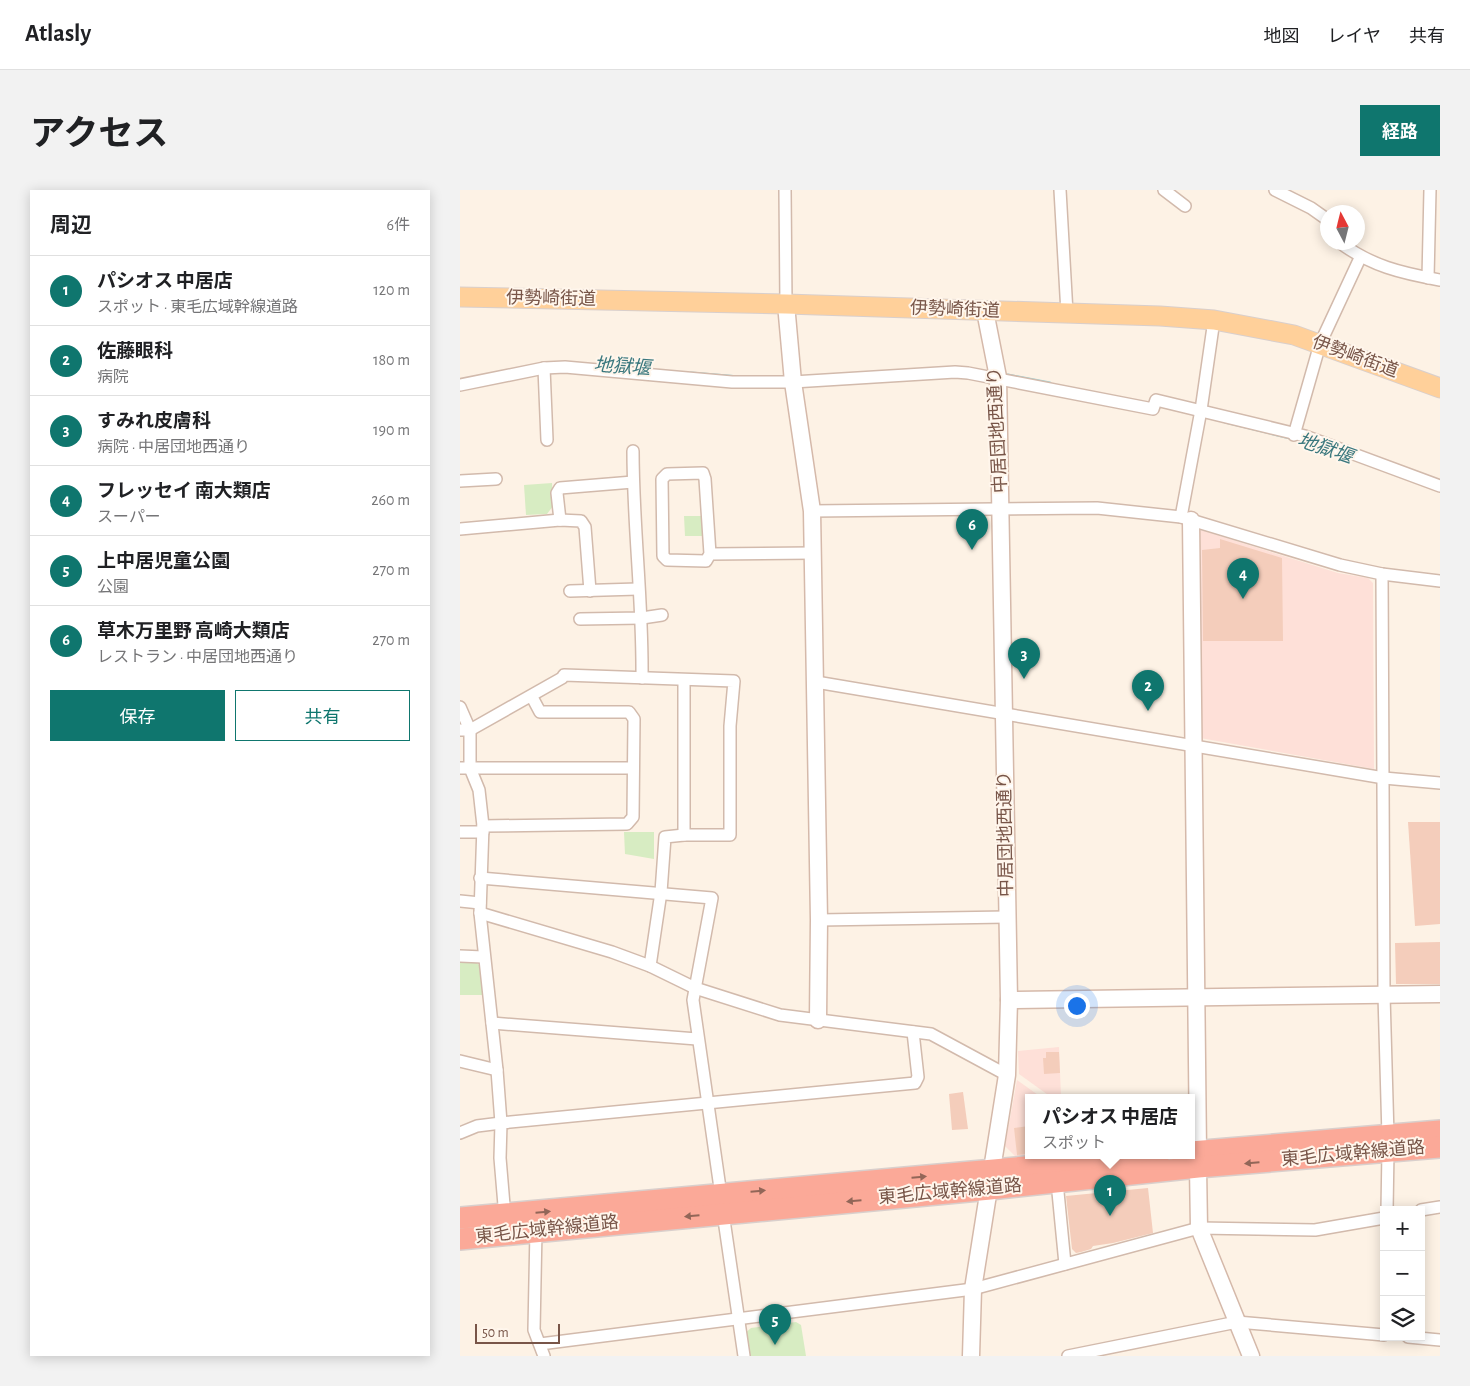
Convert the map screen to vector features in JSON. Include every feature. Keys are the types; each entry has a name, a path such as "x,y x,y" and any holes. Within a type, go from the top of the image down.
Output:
{"highway":[{"name":"東毛広域幹線道路","path":"1388,1144 1440,1131"},
{"name":"東毛広域幹線道路","path":"1196,1157 1388,1144 1440,1147"},
{"name":"東毛広域幹線道路","path":"460,1239 506,1224 991,1180 1132,1159"},
{"name":"東毛広域幹線道路","path":"991,1180 1057,1182 1185,1159"},
{"name":"東毛広域幹線道路","path":"460,1218 536,1230 722,1204"}],"main road":[{"name":"伊勢崎街道","path":"460,298 786,304 1160,316 1214,320 1294,335 1440,388"}],"street":[{"path":"785,190 786,304 793,382 812,511 819,920 818,1020"},
{"path":"1060,190 1067,313"},
{"path":"1275,190 1312,208 1320,214"},
{"path":"1428,278 1430,190"},
{"path":"1168,191 1185,206"},
{"path":"1350,250 1360,258 1406,274 1440,280"},
{"path":"1294,435 1320,344 1360,258"},
{"name":"中居団地西通り","path":"971,1356 973,1289 1007,1075 1009,1000 998,378 985,311"},
{"path":"1214,320 1186,518 1195,746 1196,1157 1199,1228 1251,1356"},
{"path":"460,385 544,368 565,367 732,382 793,382 955,372 998,378 1153,409 1156,400 1202,410 1294,435 1305,436 1340,447 1440,486"},
{"path":"544,368 547,440"},
{"path":"633,451 638,589 642,618 642,678"},
{"path":"703,473 710,554 706,561 667,560 663,556 662,479 667,474 703,473"},
{"path":"460,481 496,479"},
{"path":"560,520 557,493 560,488 633,482"},
{"path":"812,511 1001,511 1097,508 1186,518 1340,565 1382,574 1440,581"},
{"path":"460,529 560,520 581,521 586,527 590,591"},
{"path":"710,554 813,553"},
{"path":"1382,574 1387,1206"},
{"path":"570,591 638,589"},
{"path":"580,619 642,618 662,615"},
{"path":"465,730 532,696 562,678 564,674 734,681 730,726 730,835 665,837 661,892 650,966"},
{"path":"684,680 684,835"},
{"path":"816,682 1384,778 1440,783"},
{"path":"460,832 483,829 627,824 633,818 634,718 629,712 540,712 532,696"},
{"path":"460,707 465,730 465,768 479,790 483,829 480,908 483,956 497,1070 501,1123 500,1158 506,1224"},
{"path":"465,768 633,768"},
{"path":"480,878 661,892 712,898 693,1000 697,1039 744,1356"},
{"path":"460,901 650,966 695,988 780,1014 931,1034 1007,1075"},
{"path":"819,920 1007,916"},
{"path":"460,956 483,956"},
{"path":"1009,1000 1440,994"},
{"path":"492,1023 697,1039"},
{"path":"460,1133 477,1126 501,1123 915,1083 918,1077 912,1032"},
{"path":"460,1061 497,1070"},
{"path":"1057,1182 1065,1264"},
{"path":"1425,1209 1440,1207"},
{"path":"540,1344 973,1289 1199,1228 1315,1230 1380,1219"},
{"path":"536,1230 534,1330 544,1356"},
{"path":"1068,1356 1237,1322 1380,1335"},
{"path":"1425,1339 1440,1340"}],"shaded area":[{"path":"1201,530 1338,573 1368,578 1373,583 1374,769 1200,738 1197,534"},
{"path":"1059,1047 1061,1094 1047,1094 1019,1074 1018,1051"},
{"path":"1017,1080 1037,1094 1025,1094 1025,1156 1016,1157 1005,1146"}],"green space":[{"path":"552,483 553,506 547,514 526,515 524,485"},
{"path":"684,516 704,516 705,536 685,536"},
{"path":"624,832 654,832 654,859 625,854"},
{"path":"460,961 476,962 479,965 483,995 460,995"},
{"path":"796,1322 801,1325 806,1356 748,1356 744,1334 751,1328"}],"building":[{"path":"1220,539 1282,558 1283,641 1203,641 1202,550 1220,548"},
{"path":"1408,822 1440,822 1440,924 1415,926"},
{"path":"1440,942 1440,984 1396,984 1395,943"},
{"path":"1046,1052 1059,1052 1060,1073 1044,1074 1043,1058 1046,1058"},
{"path":"963,1092 968,1129 952,1130 949,1094"},
{"path":"1025,1127 1025,1154 1017,1155 1014,1128"},
{"path":"1148,1188 1153,1233 1093,1246 1091,1249 1076,1253 1072,1249 1066,1196"}],"waterway":[{"name":"地獄堰","path":"691,373 740,377"},
{"name":"地獄堰","path":"1008,375 1050,383"},
{"name":"地獄堰","path":"1225,422 1294,439"}],"place":[{"name":"草木万里野 高崎大類店","path":"972,550"},
{"name":"フレッセイ 南大類店","path":"1243,599"},
{"name":"すみれ皮膚科","path":"1024,679"},
{"name":"佐藤眼科","path":"1148,711"},
{"name":"パシオス 中居店","path":"1110,1216"},
{"name":"上中居児童公園","path":"775,1345"}]}
